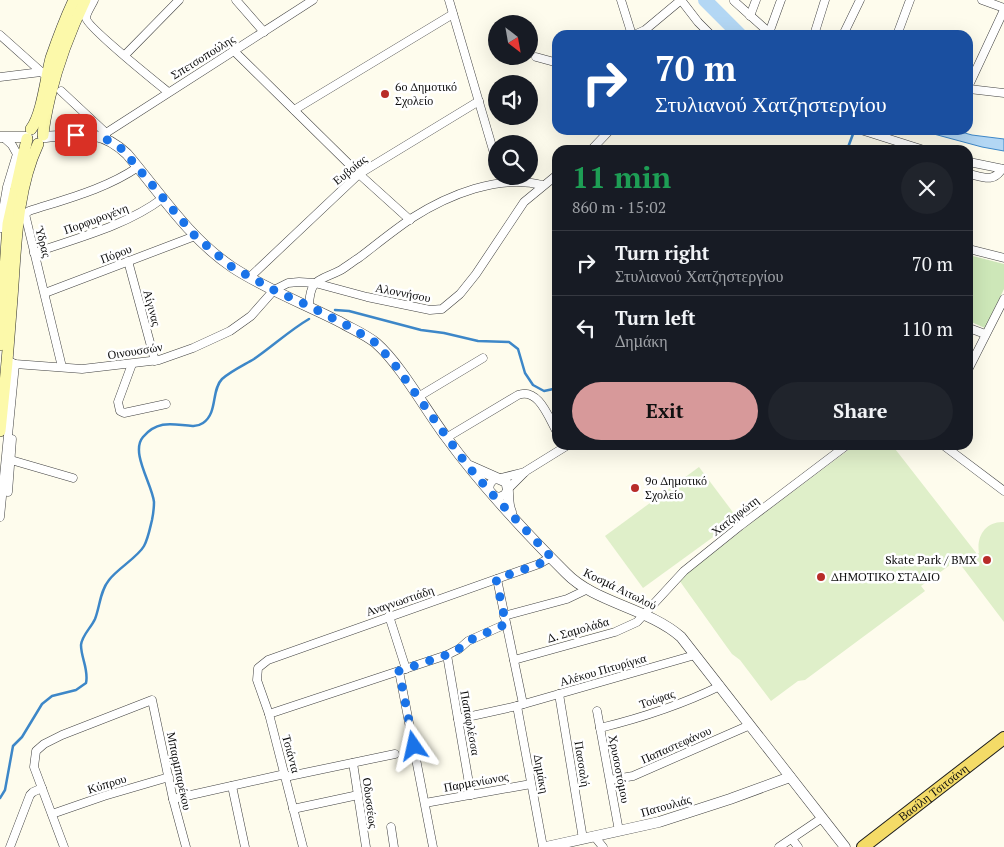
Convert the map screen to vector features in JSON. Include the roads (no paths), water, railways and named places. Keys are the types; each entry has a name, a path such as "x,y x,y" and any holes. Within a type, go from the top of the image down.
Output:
{"main road":[{"path":"0,345 8,224 28,135 35,122 44,74 64,20 74,0"},
{"path":"0,431 14,363 19,214 32,158 42,138 45,118 58,68 67,41 85,0"},
{"path":"28,135 32,144 42,138"},
{"name":"Βασίλη Τσιτσάνη","path":"864,847 1004,738"}],"street":[{"path":"94,0 88,12 87,20 103,37 168,92"},
{"path":"124,55 179,0"},
{"path":"236,0 264,32"},
{"name":"Σπετσοπούλης","path":"106,136 168,92 313,0"},
{"path":"449,0 489,135"},
{"path":"621,0 631,30"},
{"path":"645,30 681,0 706,30"},
{"path":"750,16 756,0"},
{"path":"772,30 780,0"},
{"path":"816,30 825,0"},
{"path":"845,30 860,0"},
{"path":"899,30 910,0"},
{"path":"973,78 1004,9 982,0"},
{"path":"734,1 766,30"},
{"path":"294,110 454,14"},
{"path":"0,35 44,74"},
{"path":"234,51 359,174 410,220"},
{"path":"538,58 552,61"},
{"path":"0,77 44,74"},
{"path":"973,88 1004,93"},
{"path":"61,91 106,136"},
{"name":"Ευβοίας","path":"250,277 359,174 479,101"},
{"path":"2,137 28,135"},
{"path":"596,145 605,135"},
{"path":"876,135 907,145"},
{"path":"42,138 106,136"},
{"name":"Κοσμά Αιτωλού","path":"106,136 122,149 195,236 232,267 363,334 376,343 387,354 467,465 512,516 575,581 588,589 645,614 677,634 720,686 844,847"},
{"path":"0,228 7,187 17,154 12,145 2,137"},
{"path":"973,163 1003,169 992,178 973,175"},
{"name":"Ύδρας","path":"62,367 45,293 24,216 29,211 110,183 138,167"},
{"name":"Αλοννήσου","path":"274,290 288,283 299,282 430,310 442,309 460,294 493,250 519,208 542,185 552,178"},
{"path":"538,184 542,185"},
{"path":"309,306 311,290 320,278 341,270 410,220 442,202 488,185"},
{"name":"Πορφυρογένη","path":"34,253 129,219 163,198"},
{"name":"Πόρου","path":"45,293 195,236"},
{"path":"973,251 1004,258"},
{"name":"Αίγινας","path":"128,261 155,361"},
{"name":"Οινουσσών","path":"14,363 82,369 155,361 192,348 230,331 251,316 274,290"},
{"path":"973,360 1004,299"},
{"path":"973,330 985,334"},
{"path":"418,397 483,358"},
{"path":"8,492 11,460 14,363"},
{"path":"0,517 14,363"},
{"path":"132,364 118,402 120,411 129,412 166,404"},
{"path":"446,438 524,393 530,394 538,400 552,424"},
{"path":"526,471 491,482 491,493 502,496 526,471 560,450"},
{"name":"Χατζηφώτη","path":"645,614 684,571 840,450"},
{"path":"950,450 1004,490"},
{"path":"11,460 73,478"},
{"path":"467,465 506,482 508,490 507,502 512,516"},
{"name":"Αναγνωστιάδη","path":"258,668 268,660 539,564 551,557"},
{"name":"Δημάκη","path":"496,579 514,660 532,784 545,847"},
{"path":"269,714 447,655 505,620 567,599 588,589"},
{"name":"Δ. Σαμολάδα","path":"514,660 615,632 629,626 645,614"},
{"path":"389,616 402,670 433,847"},
{"name":"Παπαφλέσσα","path":"447,655 471,795"},
{"name":"Αλέκου Πιτυρίγκα","path":"458,720 520,705 695,655"},
{"name":"Τσιάντα","path":"258,668 257,680 269,714 303,847"},
{"name":"Τούφας","path":"600,728 683,703 720,686"},
{"name":"Πασσαλή","path":"559,694 583,839"},
{"name":"Μπαρμπαρέκου","path":"42,788 34,762 36,751 44,744 62,735 152,700 173,799 186,847"},
{"name":"Χρυσοστόμου","path":"597,711 620,831"},
{"name":"Παπαστεφάνου","path":"610,780 632,776 750,725"},
{"path":"173,799 394,754"},
{"name":"Οδυσσέως","path":"353,763 366,847"},
{"name":"Κύπρου","path":"52,814 169,777"},
{"name":"Πατουλιάς","path":"545,847 679,816 790,777"},
{"name":"Παρμενίωνος","path":"425,803 532,784"},
{"path":"232,786 245,847"},
{"path":"10,847 30,795 42,788 64,847"},
{"path":"293,809 358,795"},
{"path":"779,847 822,818"},
{"path":"390,827 394,847"},
{"path":"594,836 603,847"},
{"path":"792,838 798,847"}],"water":[{"path":"938,135 972,135 1004,139 1004,151"}],"waterway":[{"path":"705,0 735,30"},
{"path":"849,145 853,135"},
{"path":"335,310 349,311 421,330 478,341 509,342 518,349 525,373 533,385 544,391 552,389"},
{"path":"0,798 5,790 13,746 22,737 42,704 52,696 76,690 86,683 87,678 81,645 83,638 95,619 106,584 141,550 147,540 154,502 140,459 140,443 143,437 159,426 168,424 191,426 203,423 211,413 216,389 222,379 254,359 309,319"}],"place":[{"name":"6ο Δημοτικό Σχολείο","path":"385,94"},
{"name":"9ο Δημοτικό Σχολείο","path":"635,488"},
{"name":"Skate Park / BMX","path":"987,560"},
{"name":"ΔΗΜΟΤΙΚΟ ΣΤΑΔΙΟ","path":"821,577"}]}
